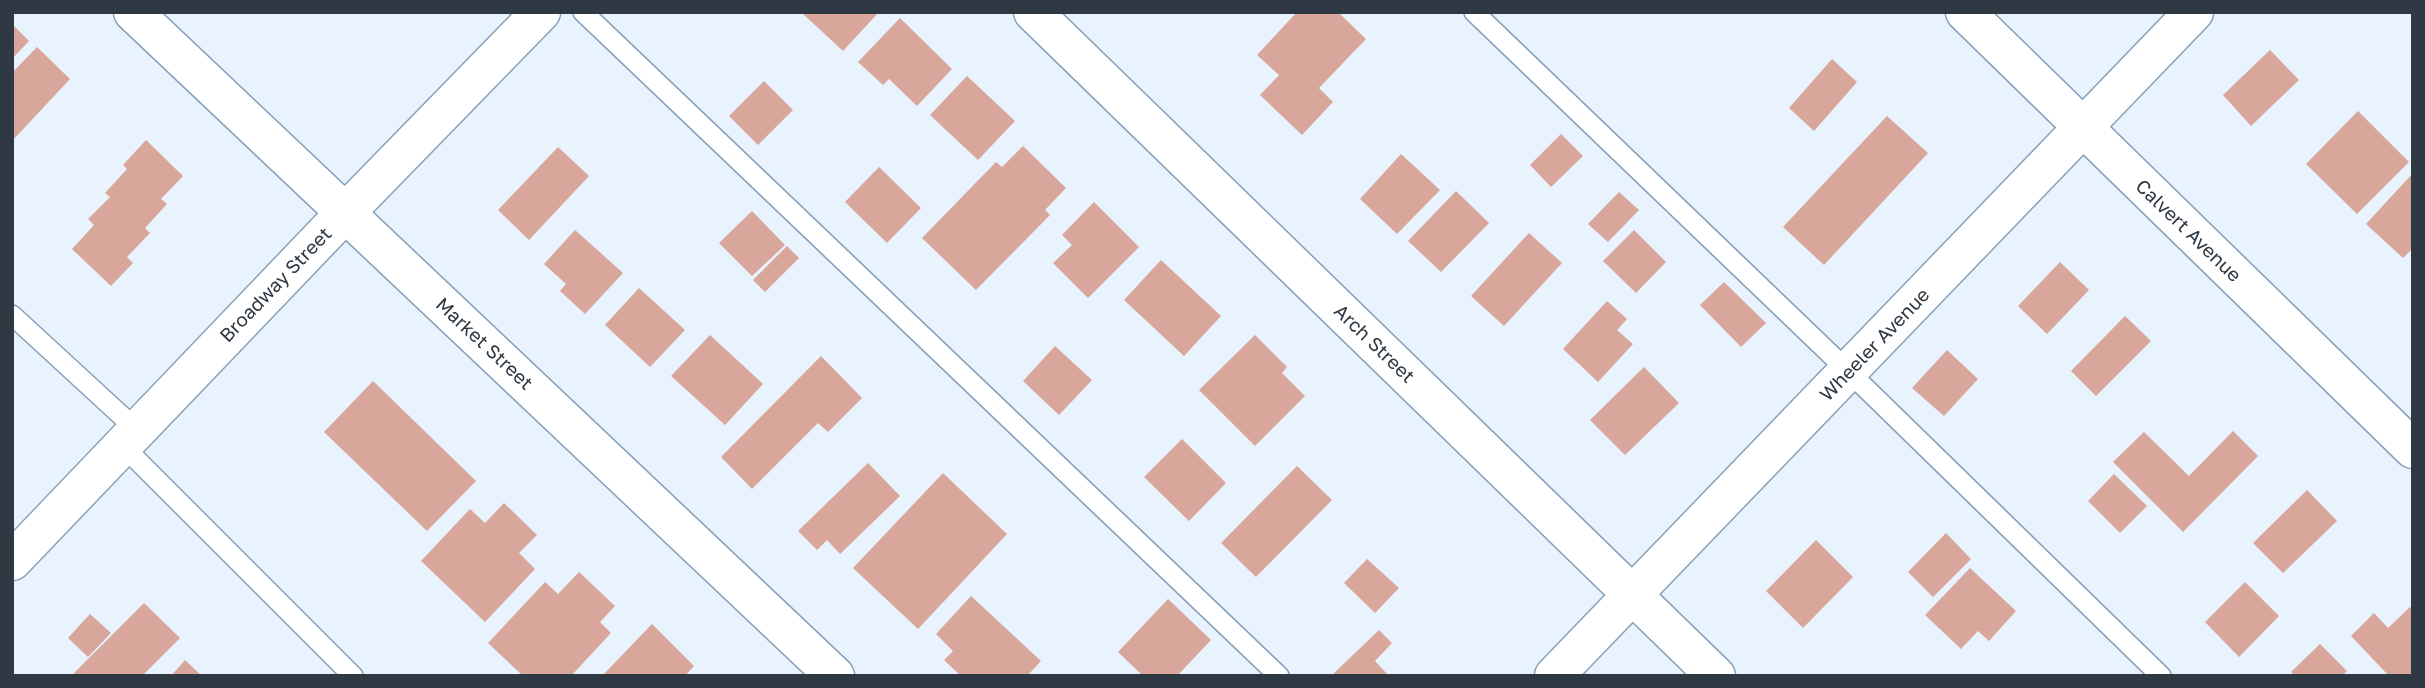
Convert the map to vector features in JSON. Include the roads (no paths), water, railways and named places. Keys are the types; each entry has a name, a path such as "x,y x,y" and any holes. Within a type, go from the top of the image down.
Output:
{"street":[{"name":"Market Street","path":"133,12 835,676"},
{"name":"Broadway Street","path":"12,561 541,12"},
{"name":"Arch Street","path":"1033,12 1716,676"},
{"name":"Calvert Avenue","path":"1965,12 2413,449"},
{"name":"Wheeler Avenue","path":"1554,676 2194,12"}],"lane":[{"path":"583,12 1279,676"},
{"path":"1474,12 2161,676"},
{"path":"12,315 353,676"}]}
